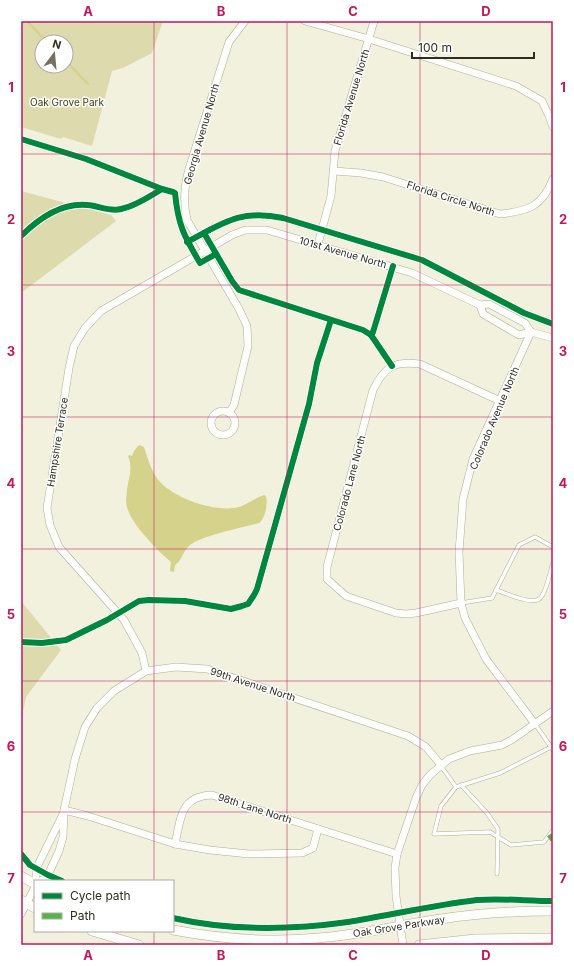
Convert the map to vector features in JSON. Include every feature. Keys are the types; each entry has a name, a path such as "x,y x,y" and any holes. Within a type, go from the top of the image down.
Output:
{"street":[{"name":"Georgia Avenue North","path":"229,414 234,405 248,346 247,326 239,309 204,250 188,220 184,208 186,182 229,42 245,21"},
{"path":"305,21 369,39 516,86 542,101 553,127"},
{"name":"Florida Avenue North","path":"318,244 331,196 335,151 374,21"},
{"name":"Florida Circle North","path":"334,171 361,173 383,177 500,214 518,212 534,206 548,192 553,179"},
{"name":"101st Avenue North","path":"204,250 232,235 245,230 267,230 412,273 480,306 489,304 525,322 531,332"},
{"name":"Hampshire Terrace","path":"146,671 142,653 124,620 59,547 50,525 47,508 69,368 74,346 85,328 101,311 204,250"},
{"name":"101st Avenue North","path":"480,306 483,314 520,335 531,332 553,338"},
{"name":"Colorado Avenue North","path":"531,332 474,459 463,499 459,552 461,603 465,618 486,659 535,724"},
{"name":"Colorado Lane North","path":"461,603 416,613 396,613 346,596 327,579 327,567 373,390 378,379 385,371 397,364 406,362 420,364 500,401"},
{"name":"99th Avenue North","path":"42,880 48,875 59,851 63,837 64,810 75,759 85,727 97,708 114,691 146,671 176,667 207,669 408,736 426,747 441,765"},
{"path":"403,945 395,884 397,854 416,798 422,785 430,775 449,759 465,753 502,745 553,711"},
{"name":"98th Lane North","path":"175,844 183,810 191,800 201,795 212,795 397,854"},
{"path":"64,810 88,816 175,844 248,854 302,853 313,848 318,829"},
{"name":"99th Avenue North","path":"36,880 36,869 64,810"},
{"path":"21,876 34,885"},
{"path":"21,914 28,904 34,889"},
{"name":"Oak Grove Parkway","path":"174,930 228,938 289,940 341,936 472,915 503,912 553,911"},
{"path":"95,932 139,945"},
{"path":"419,945 475,939 553,938"}],"lane":[{"path":"461,603 492,598 519,545 534,537 553,547"},
{"path":"496,590 530,601 536,601 542,597 553,563"},
{"path":"535,724 552,748 500,773 456,787 441,806 434,834 490,832 511,845 544,842 553,830"},
{"path":"441,765 456,787"},
{"path":"461,785 487,813 498,829 497,874"}],"green space":[{"name":"Oak Grove Park","path":"21,21 163,21 152,53 123,68 112,71 92,146 63,137 61,139 21,127"},
{"path":"21,191 111,215 116,221 21,293"},
{"path":"21,601 61,650 26,697 21,722"}],"shaded area":[{"path":"139,445 144,447 155,475 168,489 197,503 219,508 239,507 264,495 266,496 267,503 263,518 259,523 196,541 190,545 175,565 174,572 170,571 171,562 139,529 126,505 130,476 128,456 132,456"}],"waterway":[{"path":"27,21 39,34"},
{"path":"74,69 88,84"}],"marked path":[{"path":"549,835 553,840"}],"cycle path":[{"path":"21,139 86,159 175,193 180,222 200,263 216,254"},
{"path":"21,236 43,218 60,209 69,206 88,205 117,210 127,208 148,198 162,189"},
{"path":"187,242 222,224 243,217 255,215 283,218 422,260 524,313 553,324"},
{"path":"204,233 232,281 239,290 363,330 371,335 392,366"},
{"path":"371,335 393,266"},
{"path":"21,642 42,643 66,640 107,620 139,601 185,601 231,609 248,604 257,589 309,404 317,363 331,320"},
{"path":"21,854 30,865 60,880"},
{"path":"174,918 238,927 283,928 348,922 429,907 486,899 553,901"}]}
